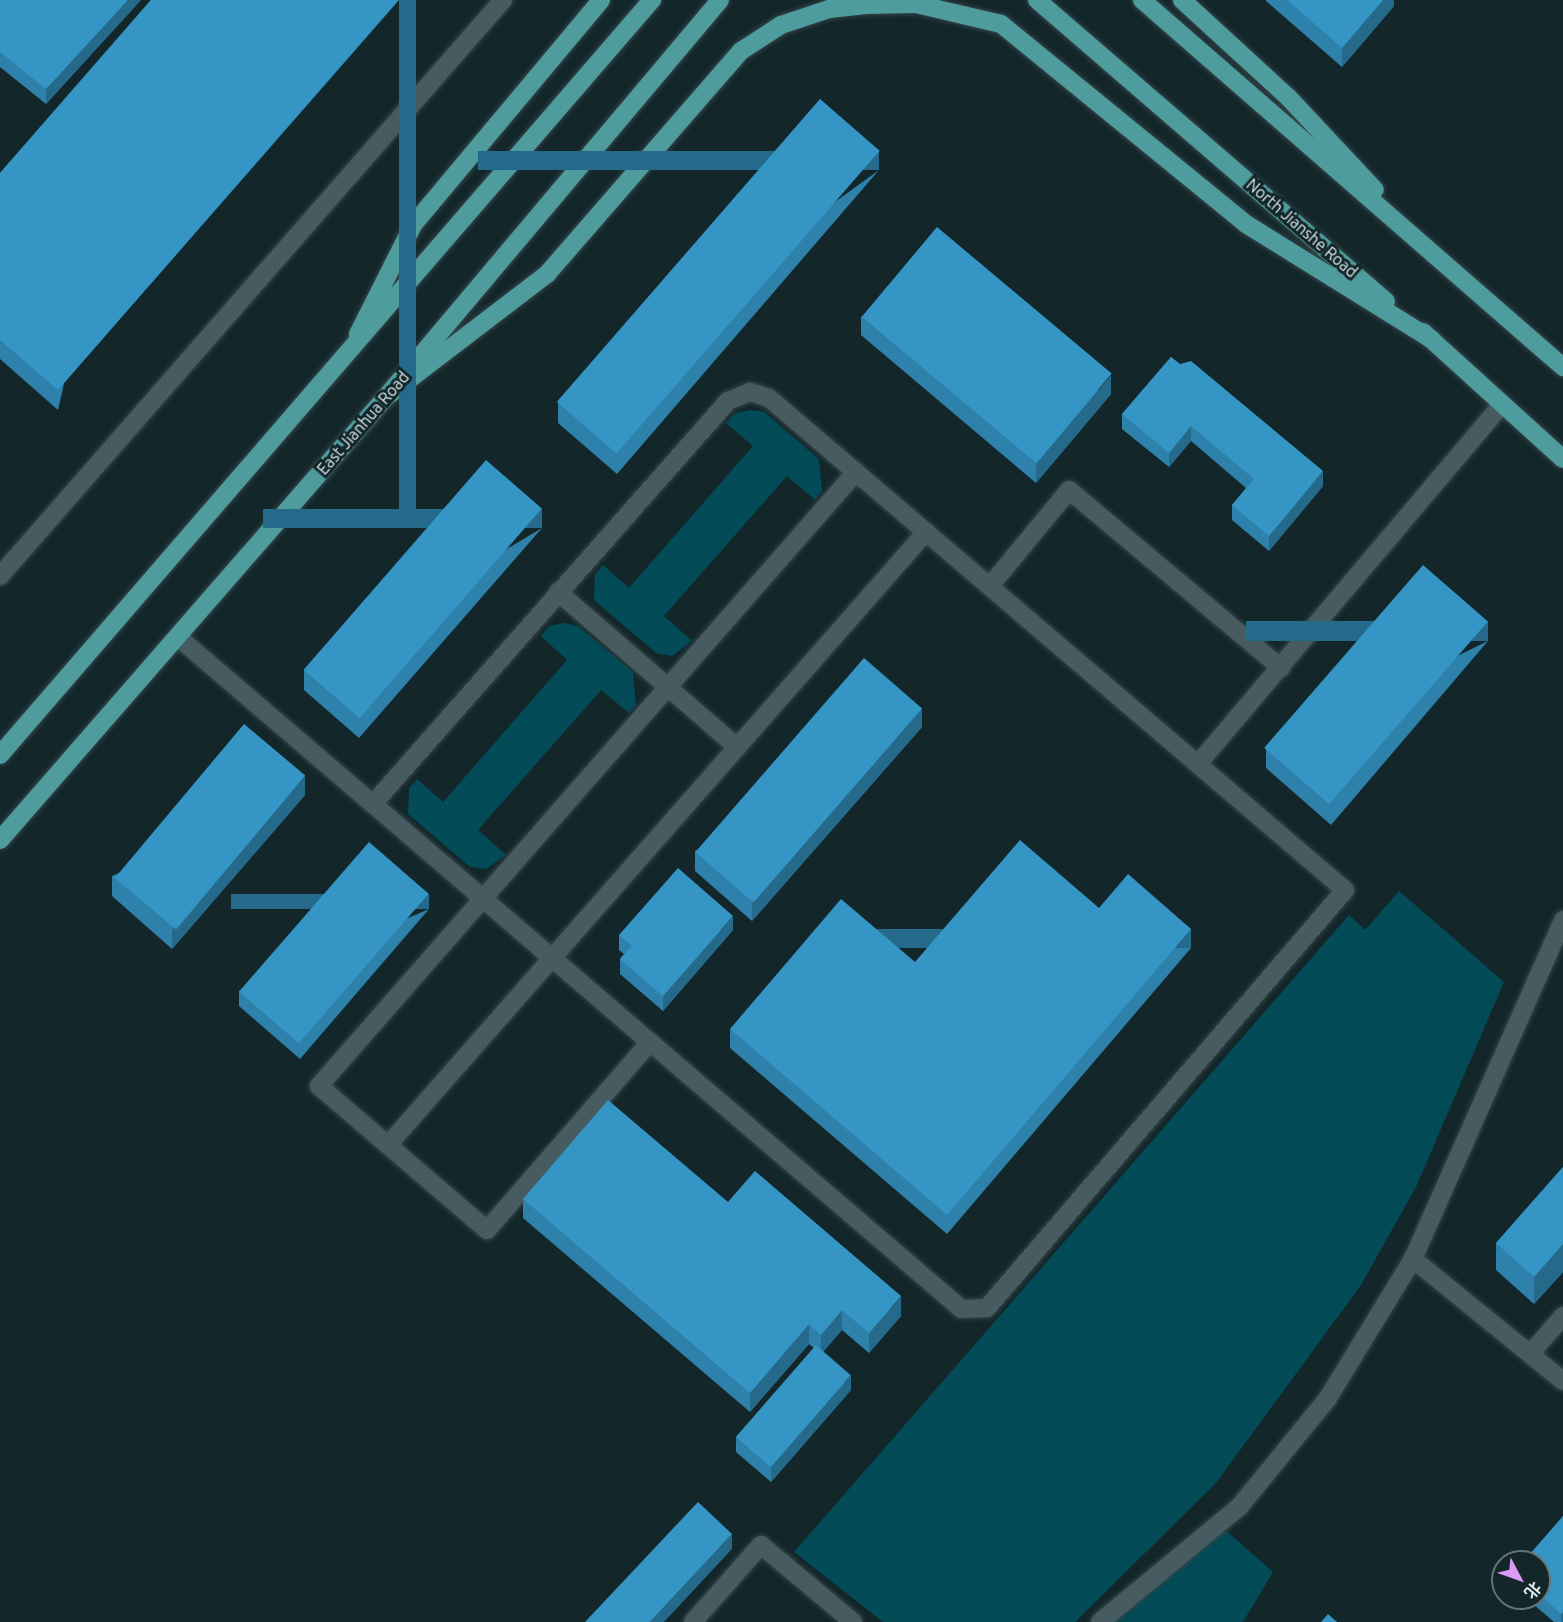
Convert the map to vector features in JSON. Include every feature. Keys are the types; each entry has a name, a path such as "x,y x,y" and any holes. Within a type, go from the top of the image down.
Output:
{"main road":[{"path":"343,362 413,225 601,0"},
{"path":"0,755 343,362 652,0"},
{"name":"East Jianhua Road","path":"0,840 385,398 720,0"},
{"name":"North Jianshe Road","path":"1037,0 1432,340 1563,459"},
{"path":"1142,0 1563,367"},
{"path":"1182,0 1288,97 1444,264"},
{"path":"385,398 547,274 741,51 781,24 830,9 866,5 916,4 1001,24 1246,224 1432,340"}],"street":[{"path":"0,576 503,0"},
{"path":"178,637 961,1309 987,1308 1346,890 769,398 750,392 728,401 373,804"},
{"path":"1198,764 1501,405"},
{"path":"650,1042 487,1230 319,1086 856,472"},
{"path":"990,586 1070,489 1281,668"},
{"path":"388,1145 926,532"},
{"path":"558,592 737,747"},
{"path":"1100,1622 1240,1506 1328,1398 1413,1259 1563,920"},
{"path":"1413,1259 1563,1381"},
{"path":"1531,1353 1563,1316"},
{"path":"693,1622 760,1545 853,1622"}],"shaded area":[{"path":"751,410 764,412 819,459 822,491 815,500 787,476 664,616 692,641 672,656 656,653 594,600 595,574 603,565 629,588 753,446 726,423 735,413"},
{"path":"564,623 578,626 633,672 636,705 629,713 601,690 478,830 506,855 486,869 470,867 408,814 409,788 417,779 443,802 567,660 541,636 549,626"},
{"path":"1399,891 1504,982 1416,1187 1361,1285 1216,1483 1075,1622 883,1622 794,1552 1349,915 1365,930"},
{"path":"1223,1528 1273,1572 1243,1622 1108,1622"}],"building":[{"path":"0,0 127,1 46,89 0,52"},
{"path":"151,0 399,0 58,390 0,340 0,173"},
{"path":"1287,0 1383,0 1342,48"},
{"path":"820,99 880,151 617,453 557,402"},
{"path":"937,227 1112,374 1036,463 862,317"},
{"path":"1171,357 1180,364 1191,361 1323,471 1269,536 1232,505 1254,479 1191,426 1169,453 1122,414"},
{"path":"486,460 542,509 359,718 304,670"},
{"path":"1423,565 1488,621 1329,804 1264,748"},
{"path":"864,658 922,709 754,902 695,852"},
{"path":"244,724 305,775 176,929 115,878"},
{"path":"1020,840 1099,908 1128,874 1191,929 947,1215 730,1029 841,899 915,962"},
{"path":"369,842 429,894 299,1043 239,991"},
{"path":"678,868 733,916 663,996 620,959 632,946 619,935"},
{"path":"608,1100 728,1202 755,1171 901,1296 869,1333 842,1310 821,1335 809,1324 750,1393 523,1199"},
{"path":"1563,1167 1563,1244 1534,1277 1496,1243"},
{"path":"816,1345 851,1375 771,1467 736,1437"},
{"path":"698,1502 732,1534 650,1622 585,1622"},
{"path":"1563,1516 1563,1612 1561,1614 1551,1605 1551,1550 1533,1550"},
{"path":"1328,1614 1337,1622 1321,1622"}]}
